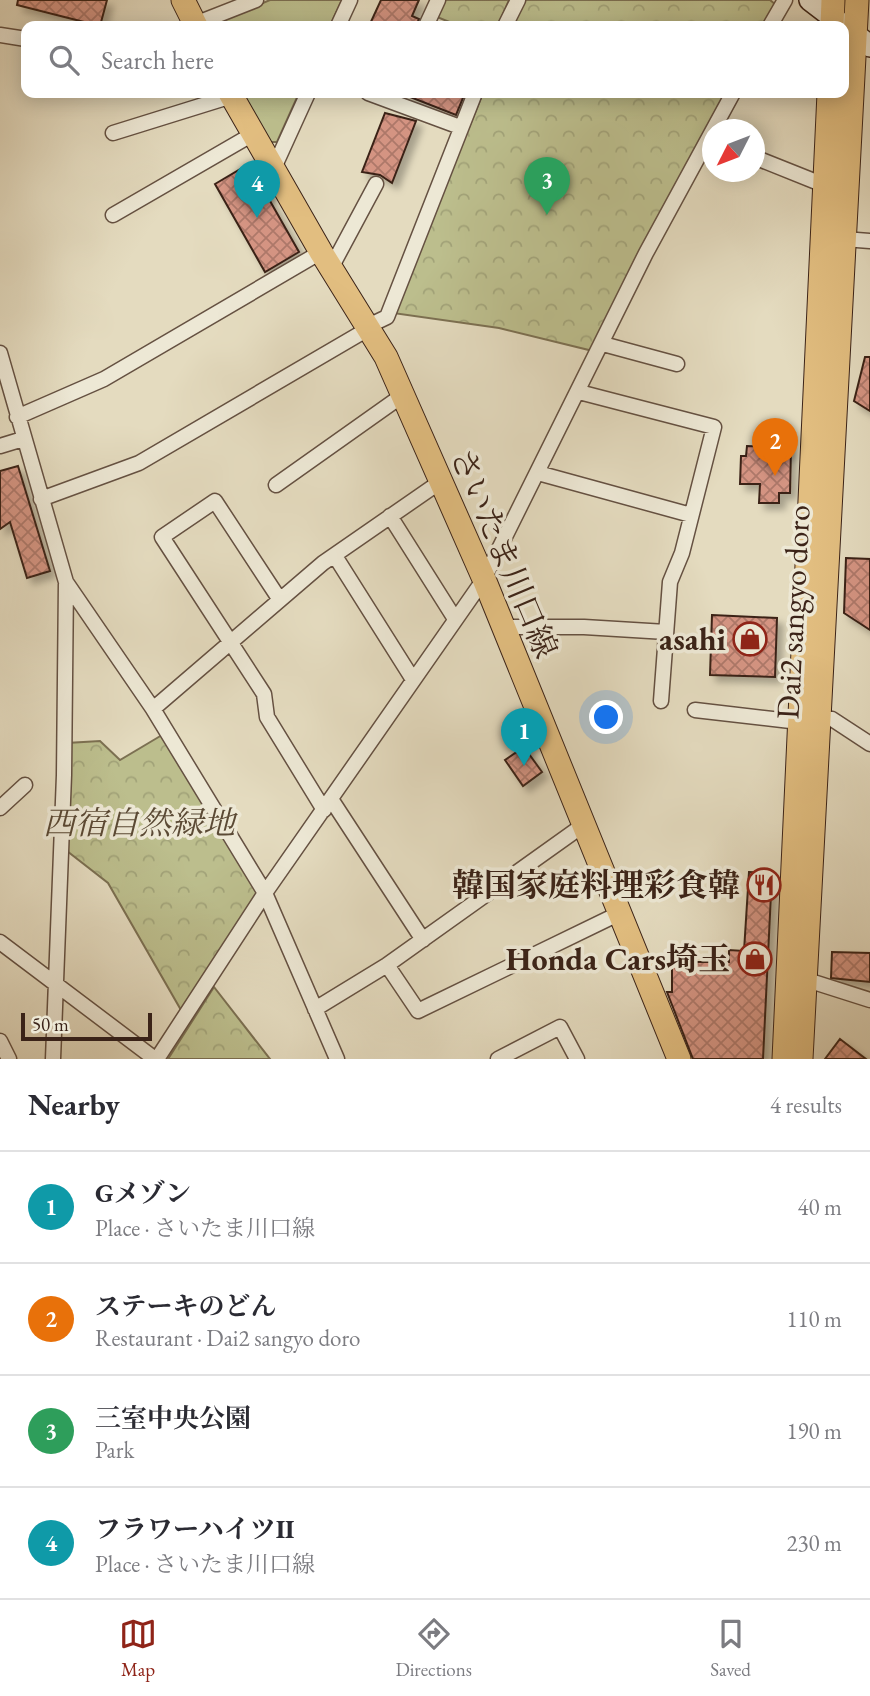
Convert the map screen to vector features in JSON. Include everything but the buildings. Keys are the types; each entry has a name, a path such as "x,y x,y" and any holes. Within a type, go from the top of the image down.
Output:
{"main road":[{"path":"183,0 194,21"},
{"name":"Dai2 sangyo doro","path":"784,1059 844,239 862,40 857,0"},
{"name":"さいたま川口線","path":"233,98 326,260 386,357 504,627 675,1057"},
{"name":"Dai2 sangyo doro","path":"801,1059 824,185 829,98"}],"street":[{"path":"206,21 256,0"},
{"path":"340,21 350,0"},
{"path":"428,21 438,0"},
{"path":"508,21 518,0"},
{"path":"773,21 785,0"},
{"path":"810,0 832,14"},
{"path":"0,35 21,38"},
{"path":"113,133 222,98"},
{"path":"273,170 306,98"},
{"path":"397,98 460,127"},
{"path":"41,499 139,463 387,317 473,98"},
{"path":"720,119 730,98"},
{"path":"113,215 253,134"},
{"path":"0,942 156,1059 265,893 412,678 484,579 702,154"},
{"path":"765,161 824,185"},
{"path":"17,417 104,379 326,260 376,184"},
{"path":"844,239 870,241"},
{"path":"603,344 677,364"},
{"path":"0,353 66,582 66,682 53,1059"},
{"path":"579,392 714,427 682,553 670,582 661,701"},
{"path":"276,485 403,395"},
{"path":"0,446 23,439"},
{"path":"538,473 691,515"},
{"path":"153,709 335,556 440,482"},
{"path":"280,600 215,501 162,537 264,694 267,717 423,940"},
{"path":"390,516 455,619"},
{"path":"335,556 412,678"},
{"path":"66,582 153,709 265,893 337,1059"},
{"path":"504,627 584,627 666,632"},
{"path":"695,710 809,720 832,719 870,744"},
{"path":"0,808 25,785"},
{"path":"314,1009 387,965 582,826"},
{"path":"387,965 418,1011 618,914"},
{"path":"804,979 870,1000"},
{"path":"498,1059 560,1027 577,1059"},
{"path":"0,1041 9,1059"}],"green space":[{"path":"270,0 342,0 332,21 220,21"},
{"path":"445,0 509,0 500,21 447,21 437,17"},
{"path":"525,0 770,0 776,5 767,21 514,21"},
{"path":"241,98 297,98 277,142 264,142"},
{"path":"481,98 724,98 713,119 702,119 702,141 593,351 499,328 393,313"},
{"name":"西宿自然緑地","path":"162,735 258,893 181,1010 108,883 67,851 67,743 100,741 120,760"},
{"path":"214,987 270,1059 168,1059"}],"place":[{"name":"三室中央公園","path":"547,215"},
{"name":"フラワーハイツⅡ","path":"257,218"},
{"name":"ステーキのどん","path":"775,476"},
{"name":"asahi","path":"750,639"},
{"name":"Gメゾン","path":"524,766"},
{"name":"韓国家庭料理彩食韓","path":"764,885"},
{"name":"Honda Cars埼玉","path":"755,959"}]}
